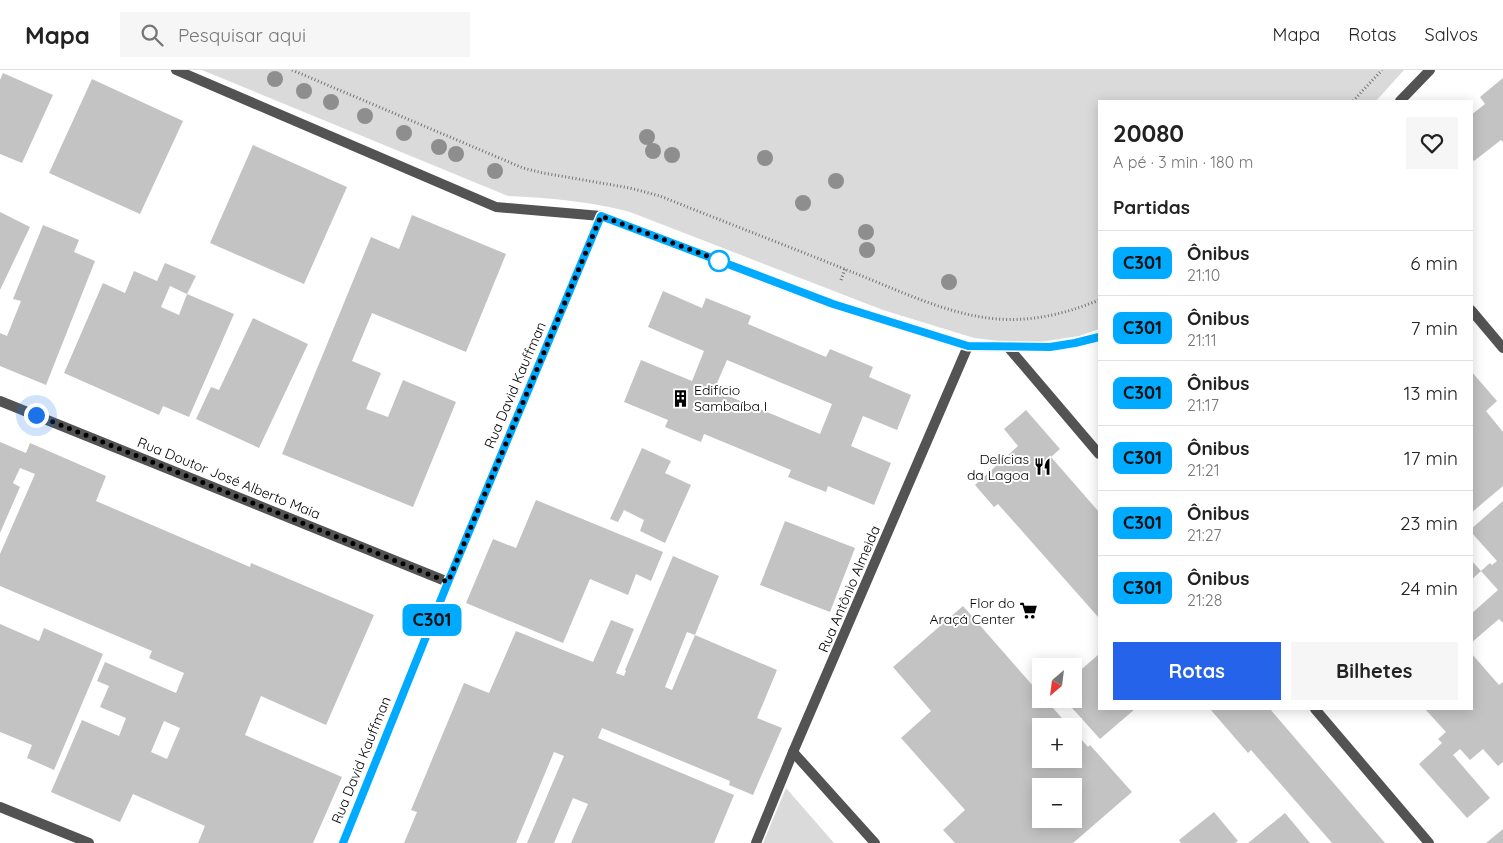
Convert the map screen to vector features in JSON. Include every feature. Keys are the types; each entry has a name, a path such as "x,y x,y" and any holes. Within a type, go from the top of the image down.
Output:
{"street":[{"path":"176,70 496,207 601,216 833,304 968,346 1050,347 1098,337"},
{"path":"1401,100 1430,70"},
{"name":"Rua David Kauffman","path":"342,843 448,582 601,216"},
{"path":"1473,312 1503,348"},
{"name":"Rua Antônio Almeida","path":"756,843 793,752 968,346"},
{"path":"1008,347 1098,453"},
{"name":"Rua Doutor José Alberto Maia","path":"0,401 448,582"},
{"path":"1316,710 1429,843"},
{"path":"793,752 875,843"},
{"path":"0,807 89,843"}],"path":[{"path":"292,70 523,168 630,188 660,196 915,297 961,312 988,318 1019,319 1049,317 1072,311 1098,300"},
{"path":"1354,100 1382,70"}],"shaded area":[{"path":"202,70 1404,70 1377,100 1098,100 1098,329 1079,336 1040,342 974,338 883,310 630,212 600,205 508,196"},
{"path":"786,788 834,843 763,843"}],"building":[{"path":"3,73 53,95 22,163 0,154 0,80"},
{"path":"1503,78 1503,142 1501,140 1474,161 1473,113 1485,104 1480,97"},
{"path":"92,79 183,121 140,214 49,173"},
{"path":"253,145 347,187 304,284 210,243"},
{"path":"0,212 30,227 0,290"},
{"path":"412,215 506,254 466,352 372,313 352,361 381,373 366,409 388,417 403,380 456,402 413,507 282,454 371,237 399,249"},
{"path":"43,225 79,240 74,252 95,261 46,385 0,366 0,333 7,336 21,301 13,299"},
{"path":"165,263 196,276 187,294 234,314 189,417 163,406 159,415 64,373 103,283 125,293 134,271 157,281","holes":["170,286 187,294 179,315 161,307"]},
{"name":"Edifício Sambaíba I","path":"663,291 702,308 706,298 751,316 748,324 826,357 830,349 873,367 869,377 911,395 897,430 863,416 851,446 891,463 874,505 828,486 826,492 788,477 791,470 704,434 701,442 665,427 668,420 624,402 641,360 692,381 704,351 648,327","holes":["727,360 832,404 820,434 714,390"]},
{"path":"253,318 308,344 259,448 196,419 211,387 219,390"},
{"path":"1473,373 1497,401 1486,411 1503,432 1503,486 1473,511"},
{"path":"1026,410 1060,449 1051,457 1098,511 1098,617 998,504 994,507 975,485 1018,446 1004,429"},
{"path":"0,442 26,453 30,443 106,476 96,501 250,567 251,563 374,615 326,725 261,696 245,735 342,777 313,843 198,843 205,826 133,794 120,822 51,792 82,720 119,736 126,718 100,707 109,686 97,681 105,662 176,693 184,673 149,658 152,651 0,586 0,554 35,474 20,468 13,483 20,487 0,533","holes":["164,721 180,728 167,759 151,752"]},
{"path":"642,448 671,461 665,473 691,485 665,543 640,531 644,520 624,510 618,522 610,519"},
{"path":"536,500 663,552 651,581 636,574 628,595 590,579 563,643 466,603 493,539 516,548"},
{"path":"1503,501 1503,623 1499,619 1473,641 1473,612 1498,590 1481,571 1490,563 1492,565 1497,561 1473,534 1473,527"},
{"path":"785,521 855,548 830,612 760,585"},
{"path":"673,556 719,576 695,635 777,670 757,718 782,728 753,795 729,785 730,781 602,728 598,738 734,795 714,843 571,843 588,804 573,798 554,843 527,843 564,756 554,752 516,843 404,843 417,812 411,810 464,683 489,693 516,631 593,662 611,620 634,629 616,673 624,676","holes":["687,632 695,635 672,690 665,687"]},
{"path":"1473,562 1481,571 1473,578"},
{"path":"963,606 1032,685 1032,708 1053,708 1062,718 1032,718 1032,768 1082,768 1082,740 1088,747 1090,745 1132,792 1073,843 955,843 943,830 965,810 901,738 931,711 893,667"},
{"path":"0,624 39,641 44,628 103,654 54,770 27,758 32,745 0,732"},
{"path":"1098,655 1098,710 1134,710 1100,739 1072,708 1082,708 1082,669"},
{"path":"1473,655 1499,685 1503,682 1503,762 1498,766 1483,749 1470,760 1460,749 1453,755 1490,798 1467,818 1419,764 1442,743 1438,739 1446,732 1426,710 1473,710"},
{"path":"1211,710 1271,710 1385,843 1332,843 1251,750 1248,753"},
{"path":"1214,812 1238,841 1235,843 1181,843 1179,840"},
{"path":"1285,813 1310,843 1248,843"},
{"path":"1503,829 1503,843 1486,843"}],"bus line":[{"name":"C301","path":"343,843 448,582 601,216 833,304 968,346 1050,347 1098,337"}],"place":[{"name":"Edifício Sambaíba I","path":"680,398"},
{"name":"Delícias da Lagoa","path":"1043,467"},
{"name":"Flor do Araçá Center","path":"1029,611"}],"route":[{"path":"36,415 448,582 601,216 726,263 719,261"}]}
